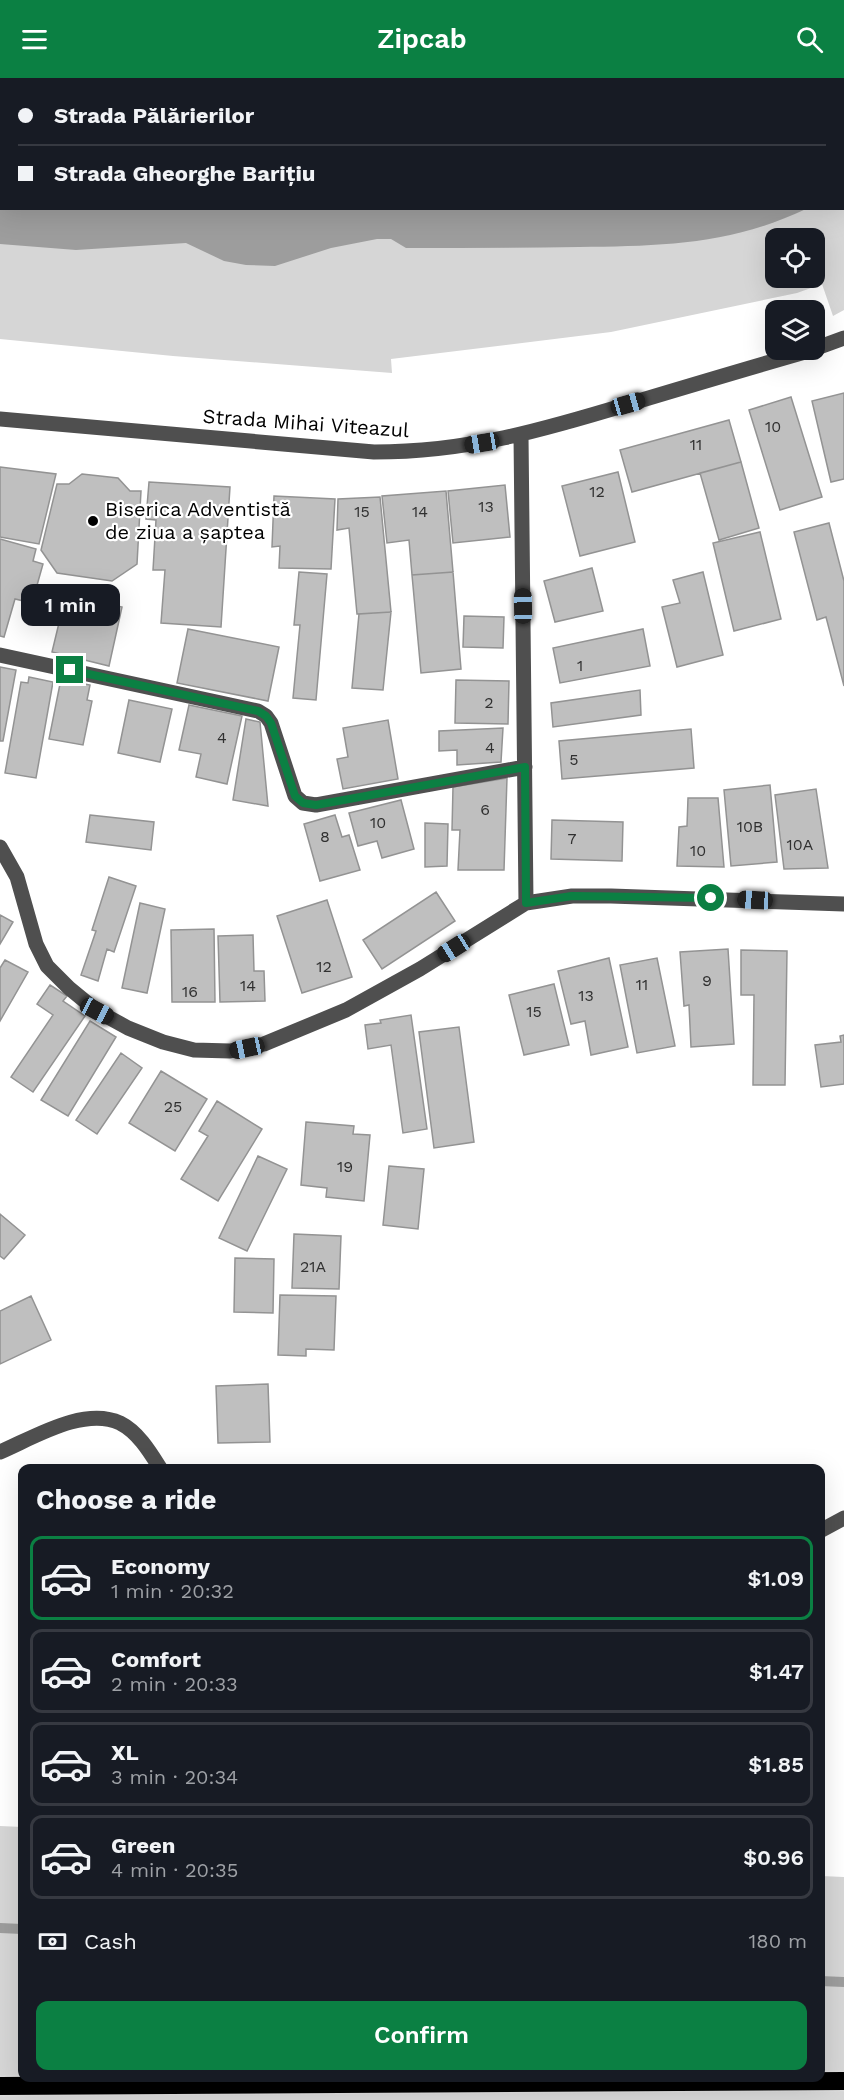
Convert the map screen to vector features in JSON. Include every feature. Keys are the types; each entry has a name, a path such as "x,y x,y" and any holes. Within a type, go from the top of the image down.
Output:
{"highway":[{"path":"825,2081 844,2081"},
{"path":"0,2086 675,2082"}],"street":[{"name":"Strada Mihai Viteazul","path":"825,345 844,338"},
{"name":"Strada Mihai Viteazul","path":"0,419 374,452 410,452 521,435 776,360"},
{"path":"521,435 526,903"},
{"path":"0,655 258,711 271,723 292,790 303,803 316,805 525,767"},
{"path":"0,847 17,877 36,944 47,966 97,1011 128,1028 163,1042 194,1050 230,1051 264,1044 346,1010 389,988 526,903 572,896 611,896 844,904"},
{"path":"0,1452 67,1423 95,1418 120,1423 136,1435 158,1464"},
{"path":"825,1528 844,1518"}],"shaded area":[{"path":"0,210 844,210 844,310 833,316 823,288 825,228 765,228 765,288 811,288 797,293 611,332 391,359 392,373 173,356 0,339"},
{"path":"0,210 804,210 778,221 722,237 667,244 609,247 406,248 391,239 377,239 331,248 275,266 246,265 224,261 186,243 76,250 0,244"},
{"path":"0,1826 18,1827 18,2082 825,2082 825,1876 844,1877 844,2100 0,2100"}],"building":[{"path":"844,393 844,479 831,482 812,401"},
{"path":"791,397 822,497 780,510 749,410"},
{"path":"729,420 741,462 632,492 620,450"},
{"path":"741,462 759,528 719,540 700,473"},
{"path":"0,467 56,474 39,544 0,537"},
{"path":"618,472 635,542 580,556 562,486"},
{"name":"Biserica Adventistă de ziua a șaptea","path":"82,474 118,478 130,491 141,491 137,564 112,581 57,573 41,550 57,484 69,484"},
{"path":"149,482 230,487 221,627 161,623 165,570 153,570 156,520 146,519"},
{"path":"505,485 510,537 453,543 448,491"},
{"path":"446,491 453,572 412,575 409,540 387,543 382,496"},
{"path":"274,496 335,499 331,569 279,568 280,546 272,547"},
{"path":"380,497 391,612 357,614 349,528 337,530 338,499"},
{"path":"829,523 844,581 844,686 826,617 817,620 794,532"},
{"path":"760,532 781,619 734,631 713,543"},
{"path":"0,539 36,549 33,561 43,564 32,603 15,599 4,637 0,636"},
{"path":"592,568 603,611 555,622 544,581"},
{"path":"299,572 327,574 316,700 293,698 300,625 294,625"},
{"path":"453,572 461,669 421,673 412,575"},
{"path":"703,572 723,655 677,667 662,607 680,603 673,580"},
{"path":"66,594 122,607 109,666 52,652"},
{"path":"391,612 383,690 352,688 359,614"},
{"path":"464,616 504,617 503,648 463,647"},
{"path":"188,629 279,647 268,701 177,683"},
{"path":"643,629 650,666 560,683 553,648"},
{"path":"0,667 16,670 3,741 0,741"},
{"path":"29,677 53,682 36,778 5,773 21,682 28,683"},
{"path":"61,679 90,685 87,700 92,701 83,745 49,739"},
{"path":"456,680 509,681 508,724 455,723"},
{"path":"640,690 641,715 553,727 551,703"},
{"path":"129,700 172,709 160,762 118,753"},
{"path":"189,705 242,716 227,784 196,777 201,754 179,750"},
{"path":"246,719 260,722 268,806 233,800"},
{"path":"388,720 398,779 343,789 337,759 348,757 343,728"},
{"path":"503,728 501,762 457,765 457,750 439,751 439,731"},
{"path":"691,729 694,768 562,779 559,741"},
{"path":"507,778 504,870 458,870 460,830 452,830 453,787"},
{"path":"770,785 777,862 731,866 724,790"},
{"path":"816,789 828,868 784,869 775,795"},
{"path":"688,798 718,798 724,867 677,866 679,827 687,826"},
{"path":"401,800 414,849 382,858 377,841 358,846 349,813"},
{"path":"90,815 154,822 151,850 86,842"},
{"path":"335,815 342,837 349,835 360,870 320,881 304,824"},
{"path":"552,820 623,822 622,861 551,859"},
{"path":"425,823 448,824 447,866 425,867"},
{"path":"109,877 136,886 114,952 107,949 98,981 81,975 96,931 92,930"},
{"path":"436,892 455,921 382,969 363,940"},
{"path":"327,900 352,977 302,993 277,916"},
{"path":"140,903 165,909 147,993 122,988"},
{"path":"0,915 13,922 0,944"},
{"path":"214,929 215,1002 172,1002 171,930"},
{"path":"253,935 254,971 264,971 265,1001 220,1002 218,936"},
{"path":"728,949 734,1044 691,1047 689,1005 684,1006 680,952"},
{"path":"741,950 787,951 785,1085 753,1085 754,995 741,995"},
{"path":"609,958 628,1047 591,1055 585,1021 571,1024 558,971"},
{"path":"657,958 675,1046 637,1053 620,965"},
{"path":"5,960 28,972 0,1021 0,968"},
{"path":"554,984 569,1045 524,1055 509,995"},
{"path":"50,985 67,996 63,1001 85,1016 33,1092 11,1077 53,1015 37,1004"},
{"path":"411,1015 427,1129 403,1133 391,1045 368,1049 365,1025"},
{"path":"90,1021 116,1037 68,1116 41,1100"},
{"path":"459,1027 474,1142 434,1148 419,1032"},
{"path":"844,1035 844,1084 821,1087 815,1045 841,1042 840,1036"},
{"path":"121,1053 142,1068 97,1134 76,1120"},
{"path":"161,1071 207,1099 175,1151 129,1123"},
{"path":"217,1101 262,1129 218,1201 181,1179 208,1136 199,1131"},
{"path":"306,1122 354,1126 353,1134 370,1135 364,1201 326,1197 327,1188 301,1185"},
{"path":"258,1156 287,1169 247,1251 219,1238"},
{"path":"389,1166 424,1169 418,1229 383,1225"},
{"path":"0,1214 25,1235 4,1259 0,1256"},
{"path":"294,1234 341,1236 339,1289 292,1288"},
{"path":"235,1258 274,1259 273,1313 234,1312"},
{"path":"280,1295 336,1296 334,1350 306,1349 306,1356 278,1355"},
{"path":"31,1296 51,1340 0,1364 0,1311"},
{"path":"268,1384 270,1442 218,1443 216,1386"}],"waterway":[{"path":"0,1928 18,1929"},
{"path":"825,1981 844,1982"}],"place":[{"name":"Biserica Adventistă de ziua a șaptea","path":"93,521"}],"route":[{"path":"70,670 258,711 271,723 290,784 295,796 303,803 316,805 525,767 526,903 572,896 711,898"}]}
